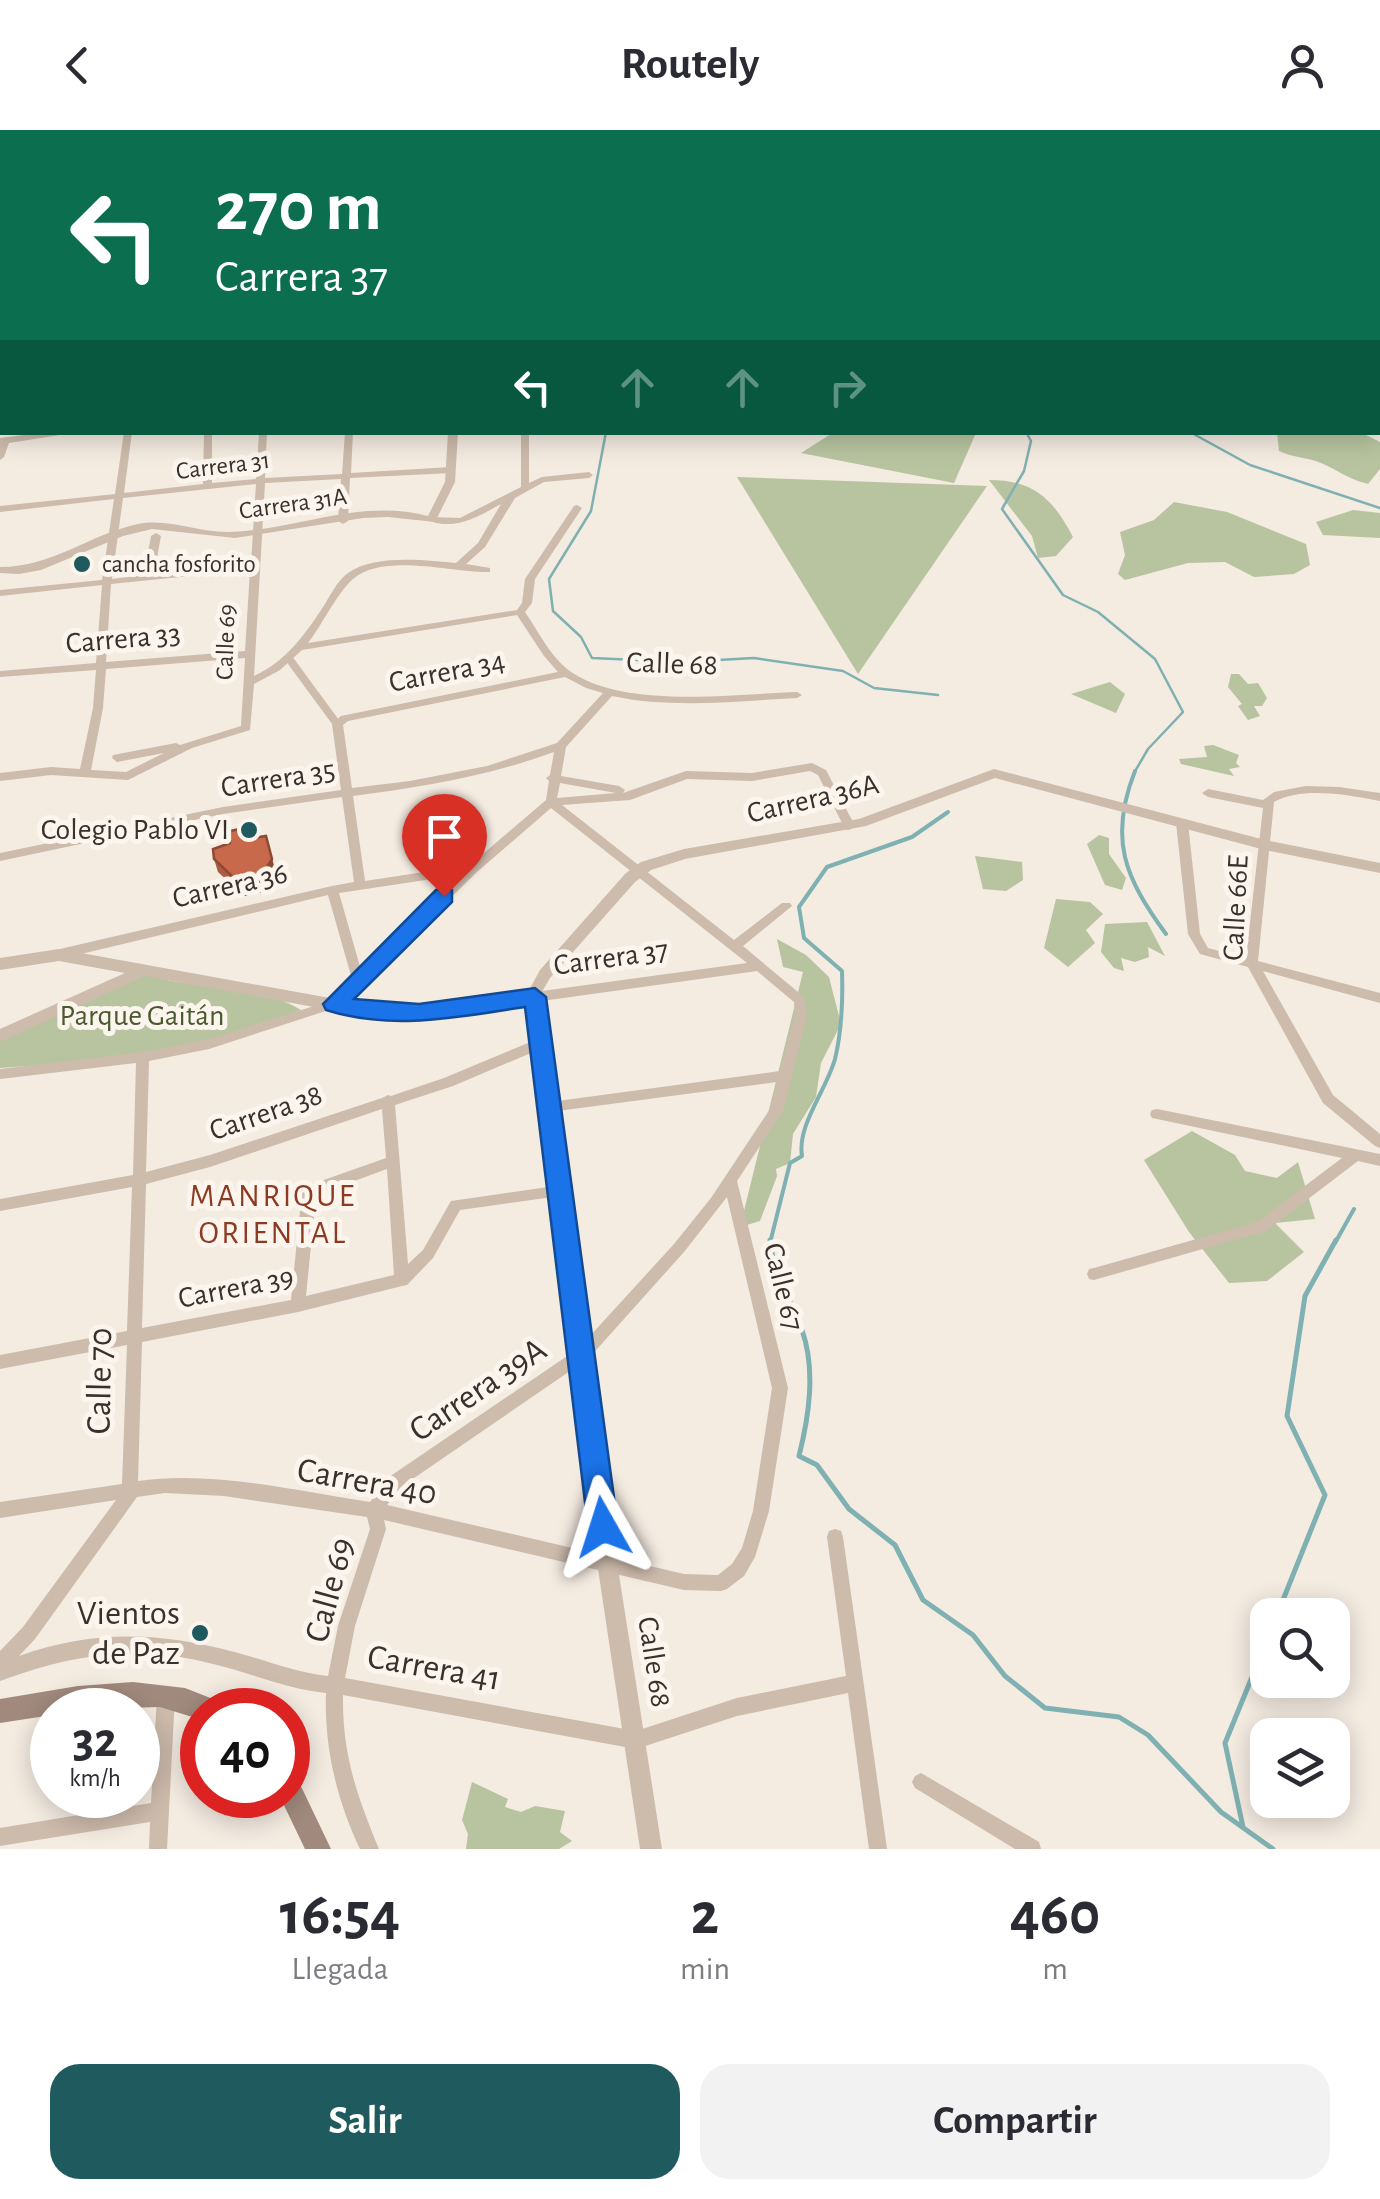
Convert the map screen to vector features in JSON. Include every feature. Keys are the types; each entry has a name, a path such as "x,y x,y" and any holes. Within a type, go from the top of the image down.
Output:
{"main road":[{"path":"0,1711 120,1696 166,1696 180,1701"},
{"path":"303,1818 318,1849"}],"street":[{"path":"0,457 2,441 51,435"},
{"path":"85,772 98,708 107,579 128,435"},
{"path":"207,488 208,435"},
{"name":"Calle 69","path":"188,745 248,725 253,567 263,435"},
{"path":"343,521 349,435"},
{"path":"431,520 446,494 453,435"},
{"path":"525,435 525,487"},
{"name":"Carrera 31","path":"0,509 118,500 258,481 451,470"},
{"name":"Carrera 31A","path":"0,570 44,568 114,535 166,523 224,536 395,511 431,520 462,521 525,487 554,478 590,475"},
{"path":"459,565 482,545 512,494"},
{"path":"304,646 520,612 527,602 530,579 577,508"},
{"path":"149,576 156,536"},
{"path":"250,682 290,660 304,646 345,581 356,572 410,563 487,570"},
{"path":"0,594 107,579 253,567"},
{"path":"520,612 566,674"},
{"name":"Carrera 33","path":"0,674 249,654"},
{"path":"290,660 338,723 344,793 360,885"},
{"name":"Calle 68","path":"566,674 611,692 643,698 797,694"},
{"name":"Carrera 34","path":"338,723 566,674"},
{"path":"551,802 552,778 561,746 611,692"},
{"path":"0,777 52,771 128,776 188,745"},
{"path":"117,758 188,745"},
{"name":"Carrera 35","path":"0,857 252,806 512,764 561,746"},
{"path":"60,954 140,972 334,1004 473,869 551,802 630,796 686,775 752,776 812,767 822,772 850,826"},
{"path":"552,778 624,790 681,770"},
{"name":"Carrera 36A","path":"640,870 692,852 850,826 994,773 1182,823"},
{"path":"1208,793 1268,805 1274,795 1284,793 1324,791 1380,796"},
{"path":"551,802 736,945 803,1006 786,1076 767,1128 730,1179"},
{"name":"Calle 66E","path":"1268,805 1252,963 1328,1099 1380,1142"},
{"path":"1380,868 1265,845 1182,823 1197,943 1218,957 1380,998"},
{"name":"Carrera 36","path":"0,964 60,954 332,890 473,869"},
{"path":"535,997 537,984 550,967 640,870"},
{"path":"332,890 357,978"},
{"path":"736,945 786,906"},
{"name":"Carrera 37","path":"0,1074 143,1057 209,1044 334,1004 374,1012 419,1013 760,966"},
{"path":"0,1036 140,972"},
{"name":"Calle 68","path":"535,997 584,1353 607,1562 651,1849"},
{"name":"Carrera 38","path":"0,1205 138,1180 210,1161 448,1082 540,1043"},
{"name":"Calle 70","path":"130,1494 143,1057"},
{"path":"550,1107 786,1076"},
{"path":"388,1100 402,1280"},
{"path":"1157,1114 1380,1160"},
{"path":"1094,1274 1261,1227 1356,1155"},
{"path":"298,1305 310,1191 394,1161"},
{"name":"Carrera 39A","path":"374,1510 395,1482 584,1353 678,1248 730,1179"},
{"name":"Calle 67","path":"720,1583 738,1570 761,1512 780,1388 730,1179"},
{"path":"402,1280 428,1254 456,1205 562,1191"},
{"name":"Carrera 39","path":"0,1362 298,1305 402,1280"},
{"name":"Carrera 40","path":"0,1510 130,1494 149,1487 195,1486 374,1510 684,1582 720,1583"},
{"path":"0,1664 29,1632 130,1494"},
{"name":"Calle 69","path":"370,1849 352,1805 339,1744 335,1685 378,1529 374,1510"},
{"path":"835,1537 878,1849"},
{"name":"Carrera 41","path":"0,1672 91,1645 122,1641 185,1647 306,1684 335,1685 636,1740 736,1707 856,1682"},
{"path":"160,1795 166,1696"},
{"path":"921,1782 1032,1849"},
{"path":"0,1837 116,1818"},
{"path":"158,1849 159,1818"}],"green space":[{"path":"829,435 975,435 954,483 801,453"},
{"path":"1277,435 1366,435 1380,442 1380,469 1368,484 1321,463 1279,451"},
{"path":"737,477 987,486 858,674"},
{"path":"989,480 1018,484 1040,494 1058,512 1073,537 1056,556 1038,558 1032,536"},
{"path":"1174,502 1227,512 1306,544 1310,565 1294,574 1254,577 1225,562 1188,563 1125,580 1118,574 1125,555 1120,532 1154,520"},
{"path":"1353,510 1380,513 1380,538 1323,535 1316,522"},
{"path":"1231,674 1239,674 1248,684 1258,683 1267,698 1262,706 1254,706 1260,716 1248,720 1238,706 1242,704 1228,687"},
{"path":"1110,682 1125,694 1116,713 1071,694"},
{"path":"1213,745 1239,755 1236,763 1240,767 1229,769 1234,776 1181,764 1179,759 1207,757 1204,746"},
{"path":"1099,835 1109,838 1109,854 1126,878 1122,890 1105,885 1087,844"},
{"path":"975,856 1022,862 1023,880 1006,891 983,889"},
{"path":"1056,899 1090,902 1103,914 1086,930 1095,943 1068,967 1044,948"},
{"path":"1147,922 1165,956 1148,947 1149,957 1135,962 1121,958 1124,971 1114,968 1101,952 1105,924"},
{"path":"777,939 806,955 829,977 841,1024 821,1063 816,1097 793,1134 790,1163 776,1169 777,1176 760,1221 740,1227 803,972 783,967"},
{"name":"Parque Gaitán","path":"140,972 182,983 263,994 301,1010 241,1034 123,1059 0,1068 0,1036"},
{"path":"1192,1131 1235,1155 1245,1171 1277,1178 1298,1162 1315,1219 1275,1223 1304,1252 1267,1281 1229,1283 1189,1232 1144,1160"},
{"path":"472,1782 508,1799 505,1807 521,1812 535,1806 565,1811 560,1832 572,1841 559,1849 466,1849 468,1834 462,1820"}],"building":[{"path":"249,827 252,838 266,836 272,859 259,879 239,883 214,859 213,849 230,843 230,831"}],"waterway":[{"path":"605,435 591,511 549,579 553,611 581,637 592,658 683,662 754,658 843,671 874,688 938,695"},
{"path":"1028,435 1031,441 1024,471 1002,509 1063,595 1098,612 1155,659 1183,712 1148,749 1135,772"},
{"path":"1195,435 1250,465 1380,508"},
{"path":"1135,772 1123,817 1125,857 1140,894 1166,934"},
{"path":"770,1242 790,1163 802,1156 808,1120 835,1059 842,1015 842,971 804,938 799,907 827,867 912,837 948,812"},
{"path":"1335,1243 1354,1209"},
{"path":"1284,1598 1325,1495 1287,1416 1305,1296 1336,1240"},
{"path":"770,1242 809,1361 808,1409 799,1456 817,1465 849,1509 895,1545 923,1600 973,1635 1005,1676 1045,1708 1119,1717 1148,1735 1221,1812 1273,1849"},
{"path":"1243,1827 1225,1743 1250,1682"}],"place":[{"name":"cancha fosforito","path":"82,564"},
{"name":"Colegio Pablo VI","path":"249,830"},
{"name":"Vientos de Paz","path":"200,1633"}],"district":[{"name":"MANRIQUE ORIENTAL","path":"273,1214"}],"route":[{"path":"444,896 334,1004 374,1012 419,1013 535,997 584,1353 603,1527"}]}
